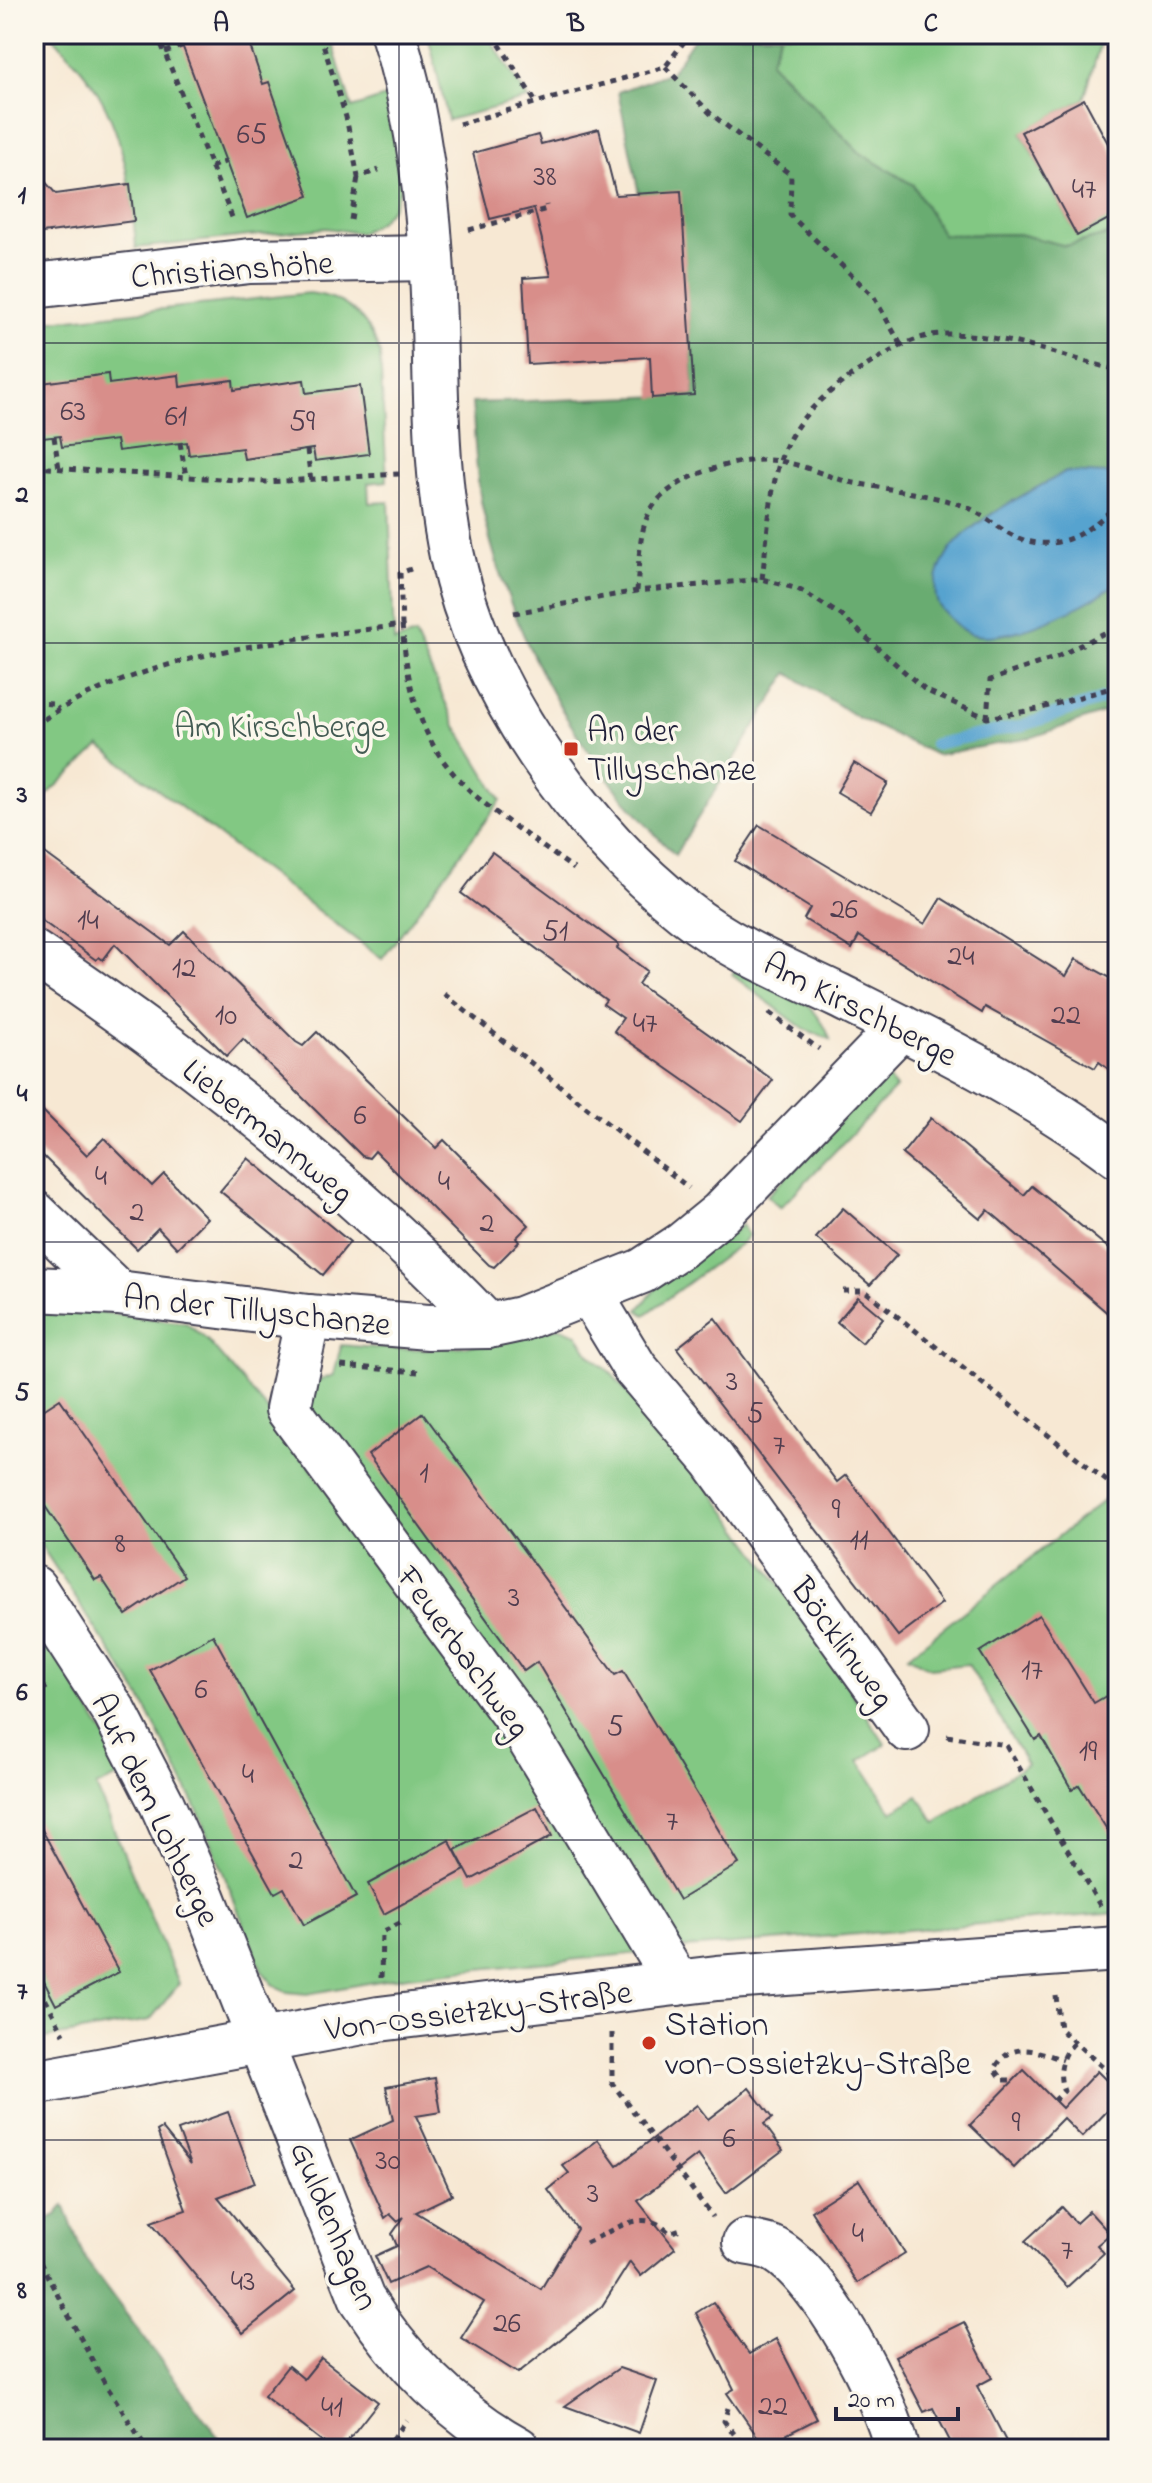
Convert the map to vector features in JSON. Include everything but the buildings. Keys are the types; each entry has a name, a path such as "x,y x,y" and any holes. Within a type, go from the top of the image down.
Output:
{"street":[{"name":"Am Kirschberge","path":"393,34 415,117 430,250 440,470 452,557 473,622 517,716 570,793 611,842 685,912 742,948 1007,1082 1118,1156"},
{"name":"Christianshöhe","path":"34,286 250,261 430,250"},
{"name":"Liebermannweg","path":"34,953 178,1056 373,1213 488,1326"},
{"name":"An der Tillyschanze","path":"34,1289 118,1293 308,1317 428,1327 488,1326 521,1319 642,1271 721,1213 901,1027"},
{"path":"34,1213 118,1293"},
{"name":"Böcklinweg","path":"590,1294 635,1368 713,1460 907,1729"},
{"name":"Feuerbachweg","path":"308,1317 288,1409 521,1725 677,1983"},
{"name":"Auf dem Lohberge","path":"34,1588 115,1713 162,1804 260,2040"},
{"name":"Von-Ossietzky-Straße","path":"34,2083 344,2024 1112,1932"},
{"name":"Guldenhagen","path":"260,2040 345,2265 369,2309 400,2352 434,2388 470,2419 518,2449"},
{"path":"732,2233 772,2248 795,2265 822,2295 855,2354 897,2449"}],"path":[{"path":"157,34 240,237"},
{"path":"493,34 537,104"},
{"path":"453,126 665,67 690,34"},
{"path":"165,52 182,46"},
{"path":"665,67 711,114 791,175 790,215 874,297 901,345"},
{"path":"211,167 227,161"},
{"path":"430,250 547,209 546,205"},
{"path":"762,579 769,505 778,461 799,419 833,387 901,345 943,334 1012,343 1118,370"},
{"path":"54,437 59,468"},
{"path":"180,443 186,476"},
{"path":"307,450 311,481"},
{"path":"637,591 649,513 663,496 706,470 748,459 778,461 839,479 967,507 1012,536 1038,543 1060,543 1098,525 1118,504"},
{"path":"34,467 267,482 440,470"},
{"path":"452,557 400,573 406,679 417,716 436,753 456,780 580,873 611,842"},
{"path":"506,605 517,615 637,591 762,579 798,589 830,609 925,690 987,718 1038,709 1118,686"},
{"path":"34,726 79,697 187,661 277,641 402,625"},
{"path":"987,718 990,680 1057,657 1118,626"},
{"path":"34,703 54,704 58,709"},
{"path":"444,994 721,1213"},
{"path":"843,1291 865,1291 1113,1486"},
{"path":"34,1694 48,1687"},
{"name":"Böcklinweg","path":"907,1729 1006,1745 1112,1932"},
{"path":"382,1932 404,1921"},
{"path":"34,1978 85,2074"},
{"path":"1055,1991 1060,2029 1118,2081"},
{"path":"612,2029 612,2083 732,2233"},
{"path":"1054,2101 1064,2091 1060,2081 1063,2060 1075,2042"},
{"path":"1010,2080 1003,2080 995,2069 1005,2056 1018,2049 1030,2048 1063,2060"},
{"path":"586,2243 641,2218 653,2221 669,2233 681,2229"},
{"path":"34,2251 104,2382 147,2449"},
{"path":"728,2408 724,2421 746,2449"}],"green space":[{"path":"51,34 329,34 352,108 385,97 401,170 400,190 392,208 379,222 360,233 326,228 136,248 129,183 111,120 87,76"},
{"path":"428,34 487,34 528,99 448,120"},
{"path":"697,34 781,34 770,62 860,153 913,185 943,235 1018,234 1066,246 1118,232 1118,708 1030,738 936,755 857,717 788,673 675,855 607,777 578,736 529,647 509,600 481,501 472,403 694,395 684,254 639,194 618,92 671,72"},
{"path":"781,34 1103,34 1084,99 1021,133 1077,235 1118,214 1118,232 1066,246 1018,234 943,235 913,185 860,153 770,61"},
{"path":"309,293 334,299 354,312 369,330 380,354 387,481 368,483 369,503 389,502 394,642 415,635 456,726 501,800 382,959 100,746 34,807 34,323"},
{"path":"737,965 779,985 804,1002 823,1024 830,1039 804,1029 732,975"},
{"path":"885,1075 896,1088 780,1208 767,1196"},
{"path":"742,1225 748,1236 744,1241 645,1315 638,1310 659,1285"},
{"path":"34,1310 82,1310 186,1323 207,1340 271,1414 496,1719 641,1953 408,1976 307,1994 287,1992 273,1984 262,1971 202,1819 140,1696 34,1535"},
{"path":"558,1327 577,1334 590,1355 611,1373 712,1492 801,1614 885,1744 859,1761 892,1812 918,1796 936,1823 1027,1764 968,1664 930,1668 908,1656 1118,1489 1118,1913 686,1948 676,1946 307,1410 314,1382 334,1375 341,1345 399,1349 450,1348 501,1341"},
{"path":"34,1620 128,1773 96,1787 179,1984 150,2020 34,2040"},
{"path":"64,2205 85,2259 227,2449 34,2449 34,2226 56,2215"}],"water":[{"path":"1066,472 1107,474 1118,485 1118,583 1068,612 1026,628 987,636 963,630 943,611 936,598 940,568 947,555 984,519"}],"waterway":[{"path":"935,744 1021,726 1118,694"}],"place":[{"name":"An der Tillyschanze","path":"571,749"},
{"name":"Station von-Ossietzky-Straße","path":"649,2043"}]}
